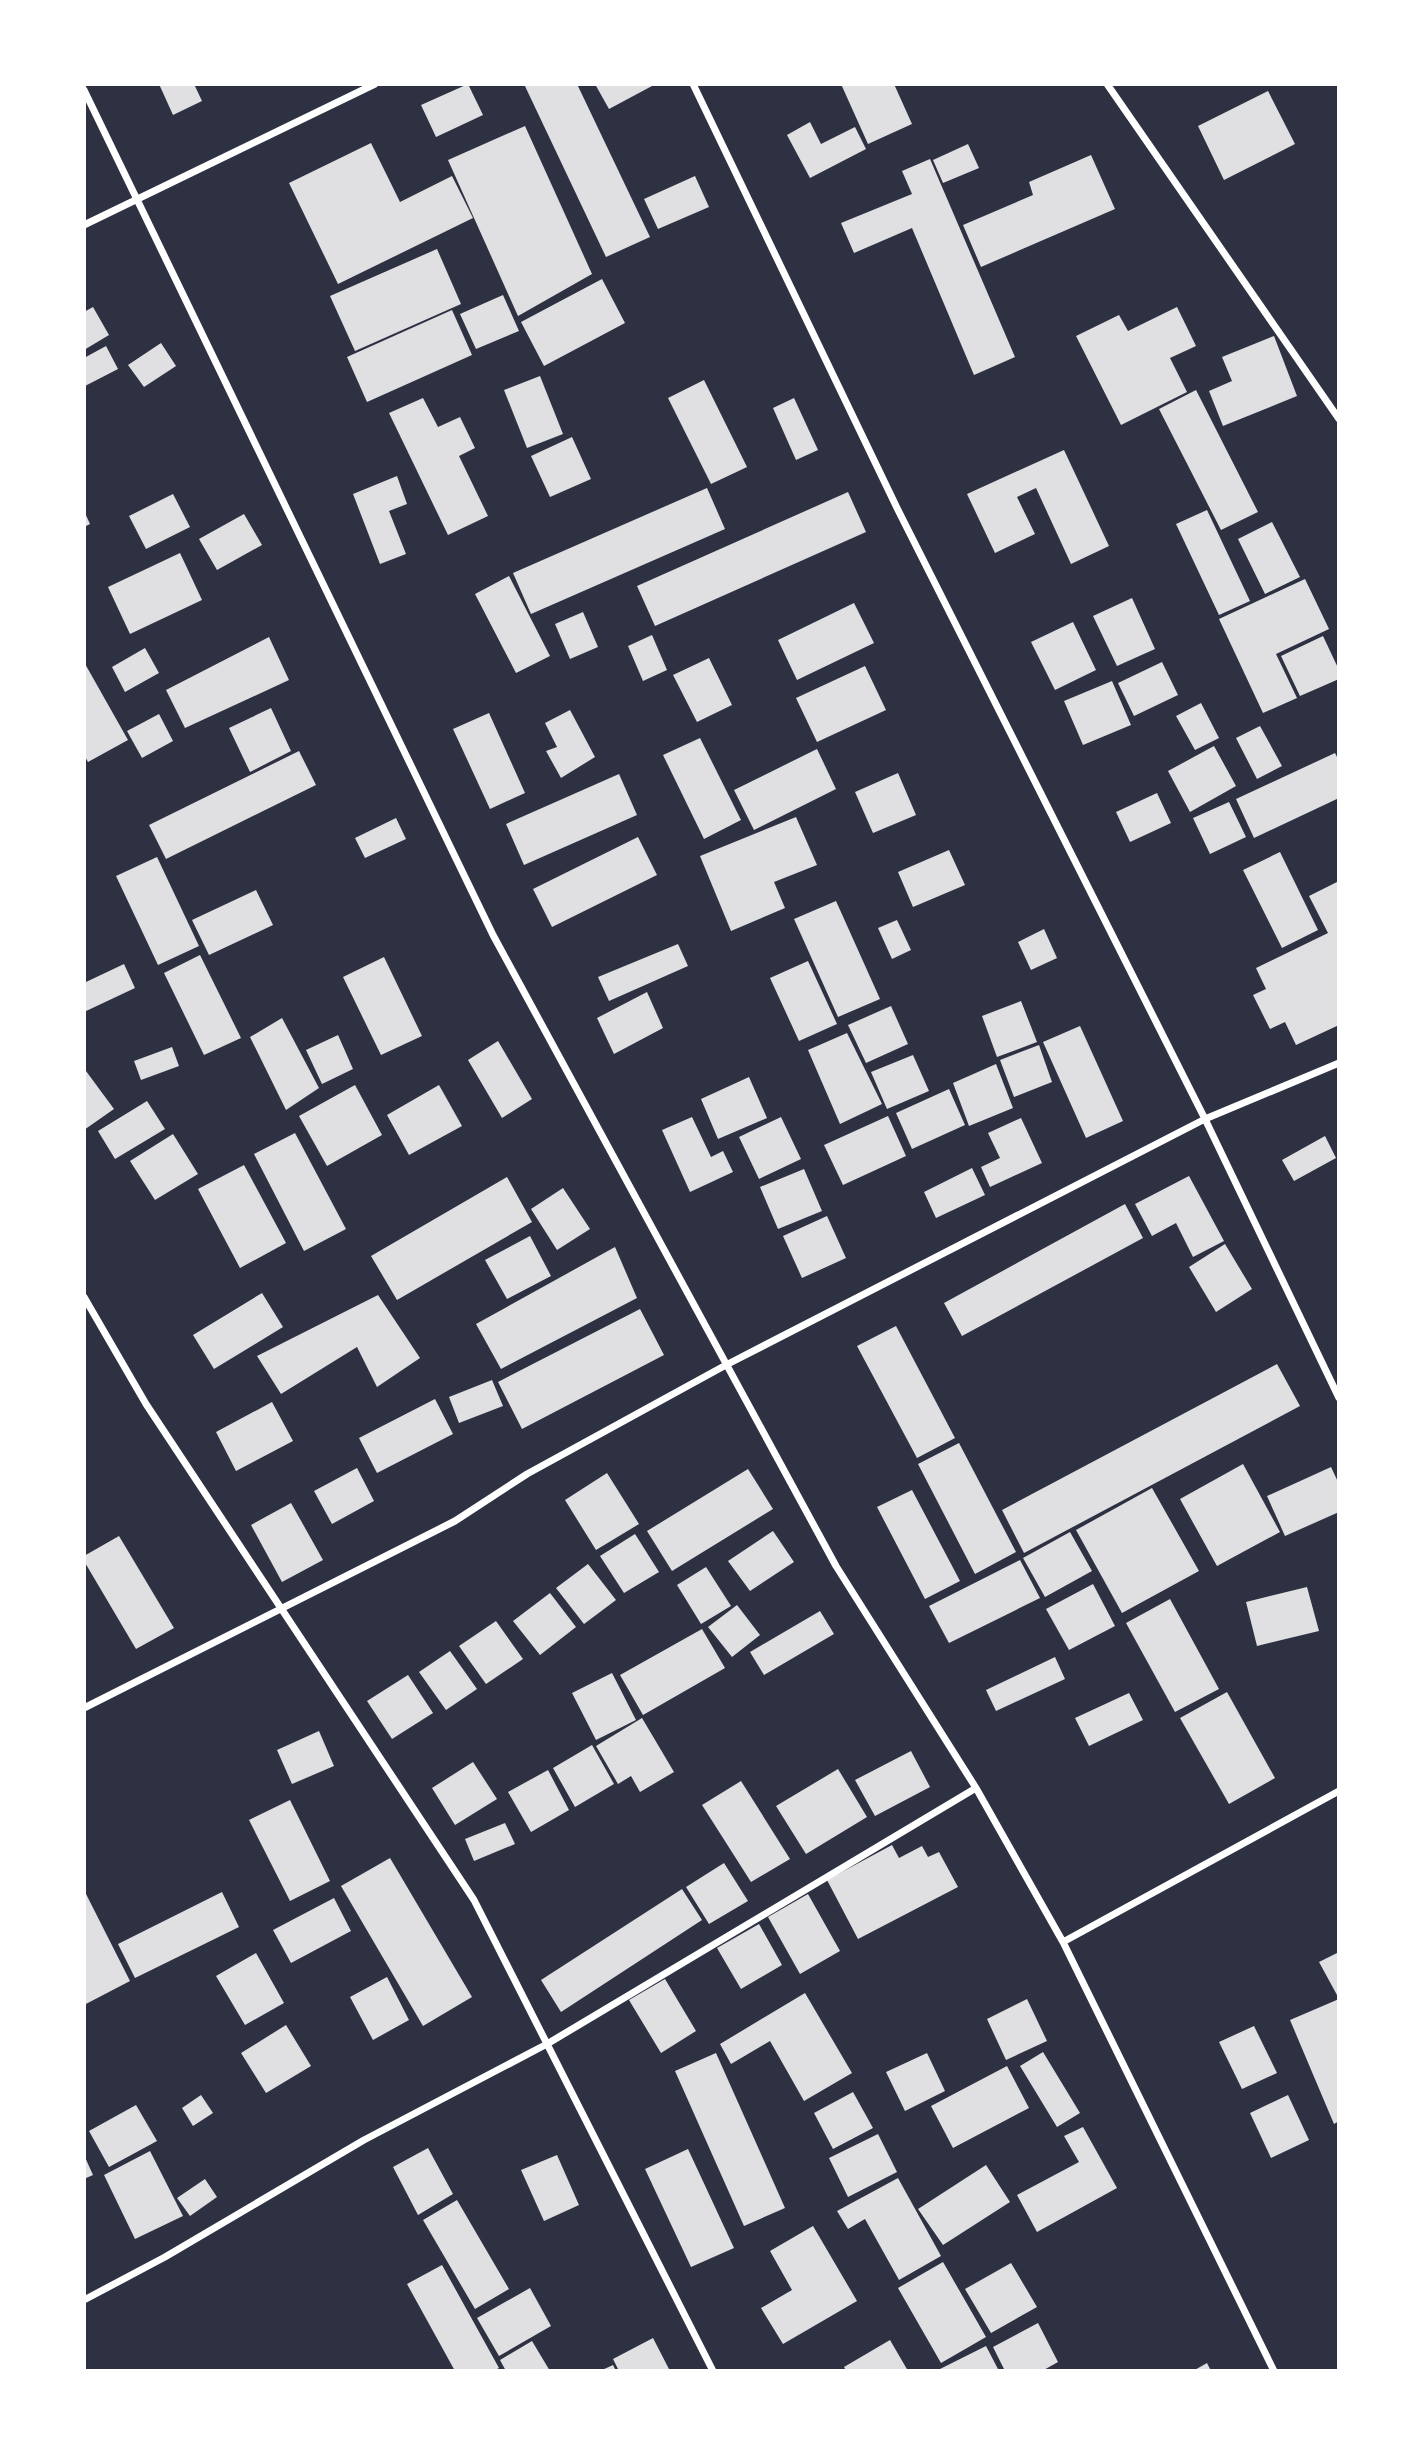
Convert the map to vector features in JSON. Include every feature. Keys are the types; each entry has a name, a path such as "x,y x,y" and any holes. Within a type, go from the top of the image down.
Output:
{"street":[{"path":"84,225 375,84"},
{"path":"692,84 898,510 1205,1119 1339,1398"},
{"path":"1107,84 1339,419"},
{"path":"84,90 493,935 836,1566 976,1788 1062,1942 1274,2371"},
{"path":"84,1708 454,1521 527,1474 726,1365 1205,1119 1339,1063"},
{"path":"84,1297 146,1404 474,1900 713,2371"},
{"path":"84,2300 165,2257 364,2140 547,2043 976,1788"},
{"path":"1062,1942 1339,1791"}],"building":[{"path":"159,84 194,84 202,101 173,115"},
{"path":"468,84 483,115 436,137 421,105"},
{"path":"524,84 577,84 650,237 606,257"},
{"path":"595,84 651,84 652,86 609,109"},
{"path":"841,84 894,84 912,124 868,144"},
{"path":"1268,91 1295,144 1224,180 1198,126"},
{"path":"810,122 821,144 855,127 866,149 810,178 787,135"},
{"path":"525,126 592,274 518,316 448,160"},
{"path":"371,143 400,202 452,176 473,218 338,284 289,183"},
{"path":"968,144 979,168 943,183 933,160"},
{"path":"1091,155 1115,209 981,267 963,225 1033,195 1029,182"},
{"path":"930,159 1015,357 974,375 912,228 854,253 841,223 912,194 902,171"},
{"path":"695,176 709,207 658,229 644,199"},
{"path":"437,249 461,304 355,351 330,296"},
{"path":"602,279 625,323 544,366 521,322"},
{"path":"503,295 519,331 476,349 460,314"},
{"path":"93,307 109,335 84,350 84,312"},
{"path":"1177,307 1196,346 1170,358 1187,392 1121,425 1076,336 1119,315 1128,331"},
{"path":"452,310 472,355 367,402 347,357"},
{"path":"1274,336 1297,396 1223,426 1209,391 1232,381 1222,357"},
{"path":"161,343 176,366 144,387 128,365"},
{"path":"106,346 118,369 85,386 84,358"},
{"path":"540,376 563,434 527,448 504,390"},
{"path":"704,380 747,467 711,484 668,398"},
{"path":"1196,390 1258,512 1221,530 1159,409"},
{"path":"423,398 438,427 460,417 475,448 459,456 488,516 448,535 389,413"},
{"path":"794,398 818,450 796,460 773,408"},
{"path":"572,437 591,479 550,497 531,456"},
{"path":"1064,450 1109,546 1071,564 1036,488 1017,497 1035,534 995,553 967,494"},
{"path":"397,476 407,504 389,511 406,554 380,564 353,494"},
{"path":"707,488 725,529 531,614 513,573"},
{"path":"848,492 866,532 655,626 637,586"},
{"path":"173,494 190,527 146,549 129,516"},
{"path":"1207,510 1250,601 1219,615 1176,524"},
{"path":"84,511 90,524 84,527"},
{"path":"244,514 262,545 217,570 199,539"},
{"path":"1272,522 1300,577 1265,594 1238,539"},
{"path":"180,553 202,600 130,634 108,587"},
{"path":"509,576 550,656 516,673 475,594"},
{"path":"1305,579 1329,629 1276,654 1297,698 1263,713 1219,619"},
{"path":"1132,598 1155,649 1117,666 1093,616"},
{"path":"854,603 874,643 797,680 778,640"},
{"path":"583,612 598,647 570,659 555,624"},
{"path":"1073,622 1096,670 1055,690 1031,642"},
{"path":"652,635 667,670 643,681 628,646"},
{"path":"1323,636 1339,670 1339,679 1300,696 1281,656"},
{"path":"269,637 289,680 185,728 166,690"},
{"path":"145,648 159,673 125,692 112,667"},
{"path":"709,658 732,705 697,722 673,675"},
{"path":"84,662 128,740 88,762 84,755"},
{"path":"1162,662 1178,695 1134,716 1118,683"},
{"path":"865,666 886,710 817,742 796,698"},
{"path":"1112,681 1131,725 1083,745 1064,701"},
{"path":"1201,703 1219,738 1195,750 1176,716"},
{"path":"271,708 291,751 250,772 229,728"},
{"path":"570,710 595,757 561,778 546,751 557,747 545,723"},
{"path":"489,713 525,793 490,809 453,729"},
{"path":"159,714 173,741 142,758 127,731"},
{"path":"1260,726 1282,766 1257,779 1236,738"},
{"path":"700,738 741,820 704,839 663,755"},
{"path":"1214,746 1236,786 1190,812 1168,771"},
{"path":"817,749 836,789 754,830 734,790"},
{"path":"299,751 316,785 166,859 149,825"},
{"path":"1335,753 1339,761 1339,798 1254,838 1236,799"},
{"path":"898,773 916,815 873,833 855,792"},
{"path":"619,774 637,815 524,865 506,824"},
{"path":"1157,793 1171,823 1130,842 1116,812"},
{"path":"1229,802 1246,837 1210,854 1193,818"},
{"path":"796,817 817,865 774,882 785,908 731,931 700,856"},
{"path":"396,818 406,839 365,858 355,838"},
{"path":"638,837 657,875 552,927 533,889"},
{"path":"949,850 965,885 913,907 898,872"},
{"path":"1280,852 1318,930 1282,948 1243,870"},
{"path":"157,857 199,946 158,965 116,876"},
{"path":"1339,881 1339,1025 1296,1045 1285,1022 1270,1029 1253,995 1266,989 1256,968 1328,933 1309,896"},
{"path":"256,890 273,925 209,955 192,920"},
{"path":"836,901 880,999 838,1017 794,919"},
{"path":"897,920 911,950 892,959 878,928"},
{"path":"1044,929 1057,958 1031,970 1018,942"},
{"path":"678,944 688,966 609,1001 598,977"},
{"path":"200,955 241,1038 204,1055 164,973"},
{"path":"384,957 422,1036 381,1055 343,977"},
{"path":"808,961 837,1024 799,1041 770,978"},
{"path":"124,964 135,988 84,1012 84,978 86,982"},
{"path":"647,992 663,1028 614,1054 597,1018"},
{"path":"1021,1001 1037,1042 997,1057 982,1016"},
{"path":"891,1006 908,1044 866,1063 848,1025"},
{"path":"282,1018 319,1088 286,1110 250,1037"},
{"path":"1080,1026 1123,1121 1086,1138 1043,1042"},
{"path":"847,1033 882,1104 840,1124 808,1050"},
{"path":"338,1035 353,1069 322,1084 306,1050"},
{"path":"498,1041 532,1099 502,1118 468,1060"},
{"path":"1039,1045 1052,1082 1014,1097 1000,1060"},
{"path":"172,1047 179,1066 141,1080 134,1061"},
{"path":"913,1055 929,1091 887,1109 871,1072"},
{"path":"996,1064 1013,1108 969,1126 953,1083"},
{"path":"86,1071 114,1109 84,1130 84,1072"},
{"path":"749,1077 767,1118 718,1139 701,1099"},
{"path":"355,1085 382,1135 327,1166 299,1116"},
{"path":"439,1085 462,1126 409,1155 387,1115"},
{"path":"949,1089 965,1125 912,1149 896,1113"},
{"path":"147,1101 165,1129 115,1159 98,1131"},
{"path":"888,1116 906,1156 843,1185 824,1145"},
{"path":"692,1117 711,1157 723,1151 733,1172 690,1192 662,1130"},
{"path":"781,1117 801,1159 759,1179 739,1137"},
{"path":"1021,1118 1042,1163 990,1187 981,1167 1000,1158 988,1133"},
{"path":"295,1133 346,1229 304,1251 254,1154"},
{"path":"173,1134 198,1174 155,1200 130,1161"},
{"path":"1325,1136 1336,1158 1294,1181 1282,1160"},
{"path":"244,1165 286,1243 240,1268 198,1189"},
{"path":"972,1168 985,1195 936,1218 924,1192"},
{"path":"804,1169 822,1211 778,1229 760,1187"},
{"path":"1189,1176 1224,1241 1193,1257 1176,1223 1152,1236 1135,1204"},
{"path":"507,1177 532,1222 397,1300 371,1256"},
{"path":"563,1188 590,1229 557,1250 531,1209"},
{"path":"1125,1204 1143,1238 962,1336 944,1303"},
{"path":"827,1216 846,1258 802,1278 783,1236"},
{"path":"530,1236 551,1276 507,1299 485,1260"},
{"path":"1225,1244 1252,1289 1216,1312 1189,1267"},
{"path":"615,1247 637,1298 501,1369 476,1324"},
{"path":"262,1293 283,1327 214,1369 193,1335"},
{"path":"378,1295 420,1358 377,1387 357,1347 281,1394 257,1356"},
{"path":"640,1309 664,1355 522,1429 498,1382"},
{"path":"896,1326 955,1438 917,1458 857,1346"},
{"path":"1277,1364 1300,1406 1024,1553 1002,1510"},
{"path":"492,1380 503,1406 459,1423 449,1397"},
{"path":"435,1399 453,1434 377,1473 359,1438"},
{"path":"272,1402 293,1441 236,1471 216,1432"},
{"path":"959,1443 1016,1552 975,1574 918,1464"},
{"path":"1243,1464 1280,1532 1217,1566 1180,1499"},
{"path":"1331,1467 1339,1484 1339,1512 1285,1536 1267,1496"},
{"path":"357,1468 374,1501 332,1524 314,1491"},
{"path":"748,1469 773,1509 672,1571 647,1531"},
{"path":"607,1473 639,1524 596,1550 565,1500"},
{"path":"1152,1488 1199,1571 1122,1613 1076,1530"},
{"path":"912,1490 960,1581 925,1599 877,1507"},
{"path":"291,1503 323,1560 282,1582 251,1525"},
{"path":"773,1531 794,1562 750,1591 728,1561"},
{"path":"1070,1532 1092,1571 1045,1597 1023,1558"},
{"path":"635,1534 659,1572 624,1593 600,1556"},
{"path":"119,1536 174,1628 136,1649 84,1561 84,1556"},
{"path":"1020,1560 1040,1598 949,1643 929,1606"},
{"path":"588,1564 616,1600 584,1624 556,1588"},
{"path":"706,1567 731,1606 701,1624 677,1585"},
{"path":"1093,1584 1115,1626 1069,1650 1046,1609"},
{"path":"1307,1587 1319,1631 1257,1646 1246,1602"},
{"path":"550,1593 576,1627 540,1655 513,1621"},
{"path":"1170,1599 1219,1689 1175,1712 1126,1623"},
{"path":"737,1605 760,1635 732,1657 708,1627"},
{"path":"820,1611 834,1634 764,1675 750,1652"},
{"path":"496,1621 523,1659 486,1684 459,1646"},
{"path":"702,1629 725,1668 643,1715 620,1675"},
{"path":"450,1651 477,1689 446,1710 419,1672"},
{"path":"1055,1657 1065,1679 996,1711 986,1690"},
{"path":"612,1673 636,1720 596,1740 572,1693"},
{"path":"408,1675 433,1713 392,1739 367,1701"},
{"path":"1227,1692 1275,1778 1229,1804 1180,1718"},
{"path":"1129,1693 1143,1720 1089,1746 1075,1718"},
{"path":"642,1718 674,1772 640,1792 631,1776 618,1784 596,1746"},
{"path":"319,1731 334,1766 292,1784 277,1750"},
{"path":"592,1745 614,1784 575,1807 553,1768"},
{"path":"911,1751 930,1787 875,1816 855,1780"},
{"path":"473,1762 497,1799 455,1825 432,1788"},
{"path":"838,1769 867,1817 806,1854 776,1806"},
{"path":"548,1770 569,1810 531,1832 508,1792"},
{"path":"741,1781 790,1859 751,1882 702,1805"},
{"path":"290,1800 330,1881 290,1901 249,1820"},
{"path":"505,1823 515,1844 474,1861 465,1839"},
{"path":"892,1845 899,1858 922,1846 928,1857 939,1852 958,1887 858,1939 827,1880"},
{"path":"390,1858 472,1997 423,2026 341,1886"},
{"path":"724,1863 748,1901 709,1924 686,1887"},
{"path":"682,1889 702,1920 561,2012 541,1980"},
{"path":"84,1890 130,1981 84,2005"},
{"path":"222,1892 239,1927 135,1978 118,1944"},
{"path":"808,1894 840,1951 800,1974 768,1917"},
{"path":"334,1898 351,1931 291,1963 273,1930"},
{"path":"759,1924 782,1965 741,1989 717,1948"},
{"path":"1339,1952 1339,1994 1337,1995 1319,1962"},
{"path":"256,1953 284,2003 245,2025 216,1976"},
{"path":"387,1977 409,2020 373,2040 350,1997"},
{"path":"665,1979 696,2031 661,2053 629,2000"},
{"path":"805,1993 852,2073 804,2101 770,2041 731,2064 720,2044"},
{"path":"1027,1999 1047,2041 1006,2060 987,2019"},
{"path":"1339,1999 1339,2121 1334,2124 1290,2020"},
{"path":"286,2025 311,2066 266,2093 241,2053"},
{"path":"1254,2026 1277,2073 1242,2089 1219,2042"},
{"path":"1043,2052 1080,2113 1057,2127 1020,2066"},
{"path":"716,2053 785,2208 744,2226 675,2071"},
{"path":"927,2053 945,2091 905,2111 886,2072"},
{"path":"1007,2066 1029,2108 953,2148 931,2106"},
{"path":"853,2092 873,2128 833,2149 814,2113"},
{"path":"201,2095 213,2113 193,2126 182,2108"},
{"path":"1288,2095 1309,2140 1271,2158 1250,2113"},
{"path":"136,2105 157,2141 109,2167 89,2131"},
{"path":"1083,2127 1117,2188 1037,2232 1017,2195 1079,2162 1064,2136"},
{"path":"878,2134 897,2172 848,2197 829,2158"},
{"path":"428,2148 453,2194 418,2215 393,2167"},
{"path":"688,2149 734,2248 691,2267 645,2169"},
{"path":"150,2151 183,2216 135,2239 104,2175"},
{"path":"84,2155 93,2175 84,2179"},
{"path":"557,2155 579,2205 544,2221 521,2170"},
{"path":"986,2165 1010,2202 943,2245 918,2209"},
{"path":"898,2178 941,2256 899,2280 865,2219 848,2229 837,2211"},
{"path":"205,2179 217,2197 190,2216 177,2198"},
{"path":"457,2200 509,2289 475,2309 423,2220"},
{"path":"813,2226 857,2301 783,2344 761,2308 792,2290 770,2251"},
{"path":"943,2262 986,2337 941,2363 898,2288"},
{"path":"1011,2263 1037,2307 991,2333 965,2289"},
{"path":"442,2265 499,2368 493,2371 455,2371 407,2284"},
{"path":"530,2288 551,2326 499,2356 477,2318"},
{"path":"1038,2323 1058,2362 1042,2371 1005,2371 993,2347"},
{"path":"653,2338 670,2371 619,2371 613,2359"},
{"path":"890,2340 908,2371 846,2371 844,2367"},
{"path":"532,2341 550,2371 506,2371 500,2360"},
{"path":"986,2346 999,2371 941,2371 940,2369"},
{"path":"1207,2363 1211,2371 1193,2371"},
{"path":"613,2365 616,2371 600,2371"}]}
